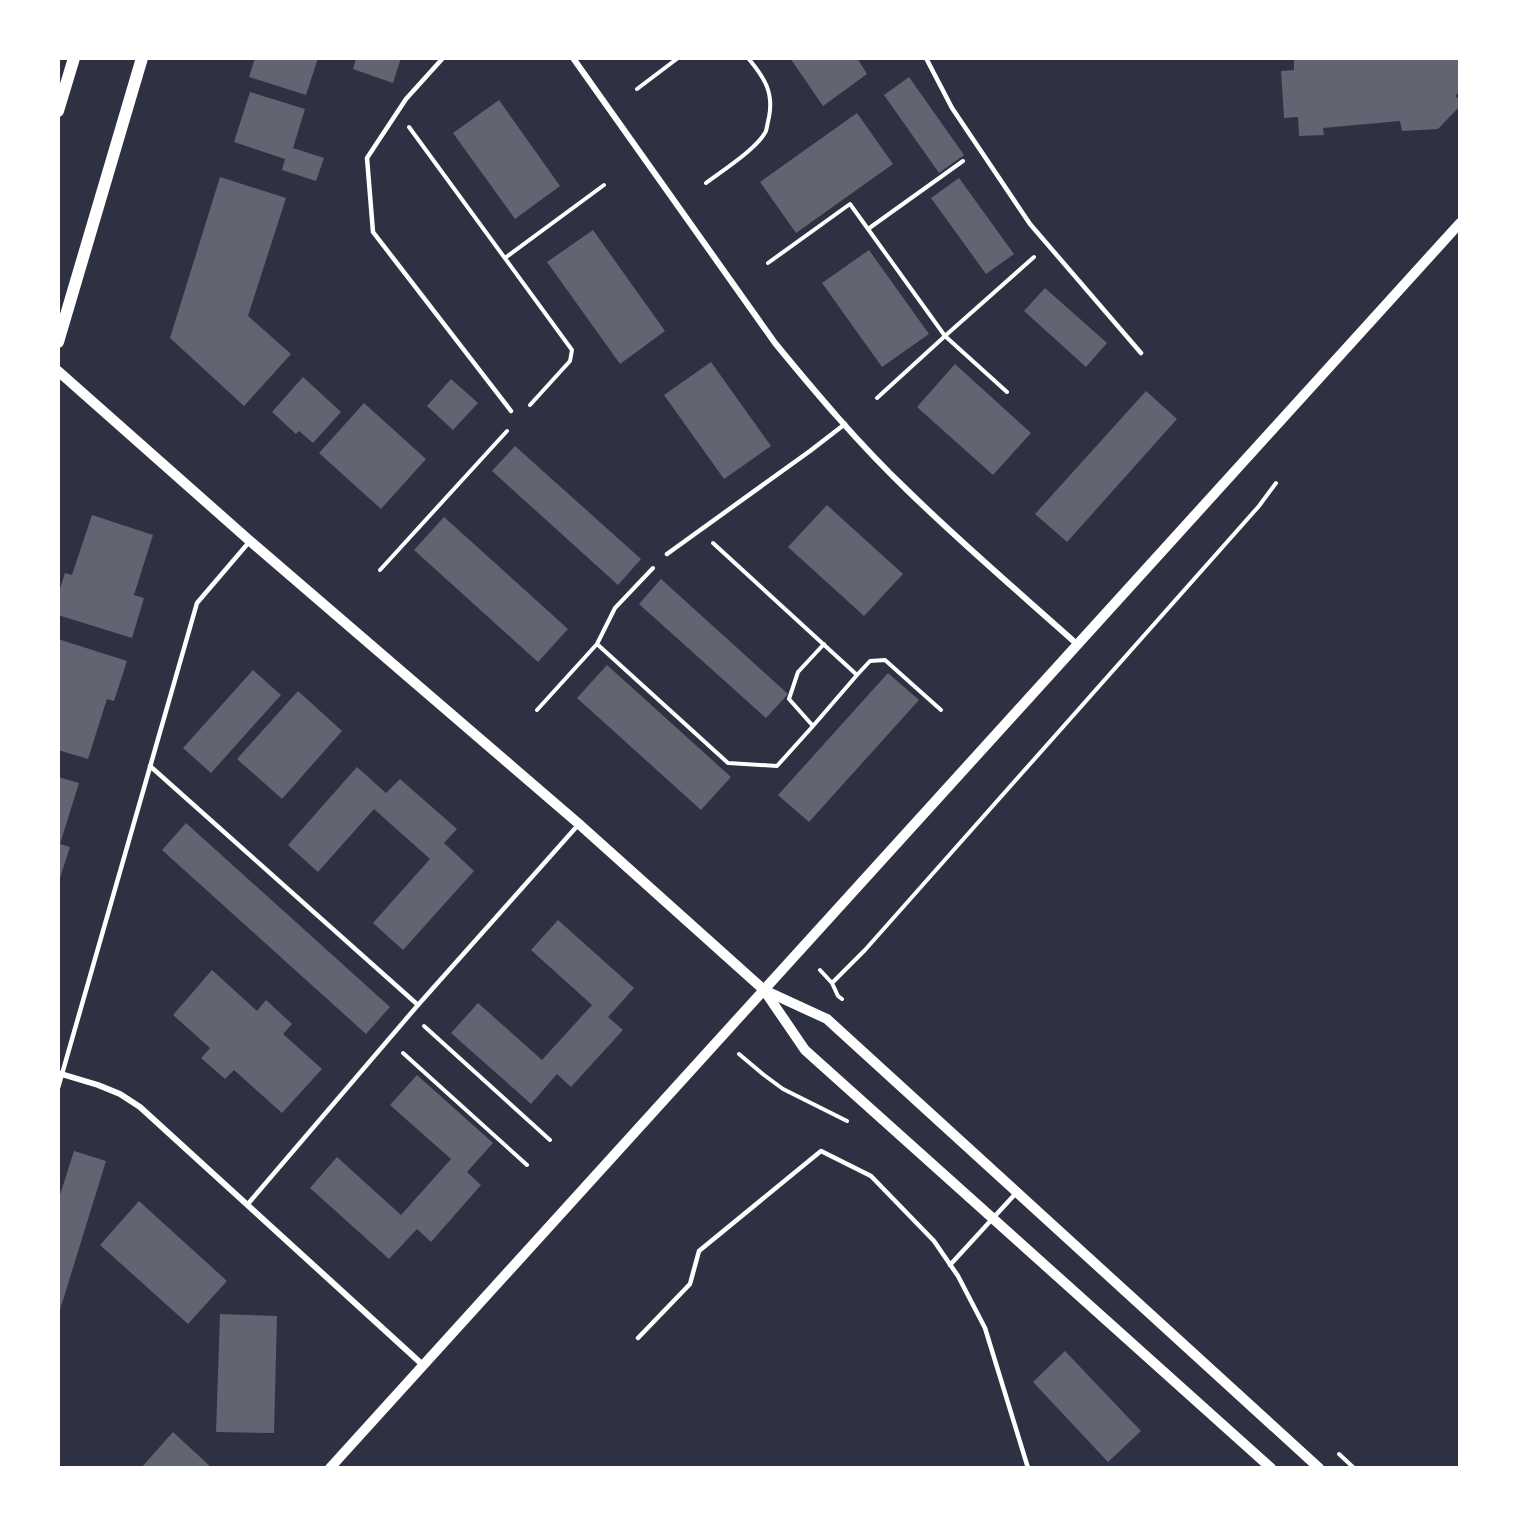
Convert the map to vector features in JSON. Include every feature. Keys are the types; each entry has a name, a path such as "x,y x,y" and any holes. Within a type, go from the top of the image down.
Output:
{"main road":[{"path":"58,111 74,58"},
{"path":"58,342 142,58"}],"street":[{"path":"573,58 775,343 806,380 874,457 906,489 1078,645"},
{"path":"330,1467 1460,223"},
{"path":"58,371 250,541 579,824 764,990 805,1050 1271,1467"},
{"path":"764,990 827,1018 1319,1467"},
{"path":"60,1074 120,1094 140,1107 424,1366"}],"lane":[{"path":"443,58 406,99 367,158 373,232 511,411"},
{"path":"926,58 952,108 1030,224 1141,353"},
{"path":"667,554 844,424"},
{"path":"58,1088 60,1074 198,603 250,541"},
{"path":"150,766 418,1005"},
{"path":"247,1205 418,1005 579,824"},
{"path":"638,1338 690,1284 699,1251 821,1151 871,1176 934,1241 958,1275 985,1328 1028,1467"},
{"path":"950,1265 1017,1192"}],"path":[{"path":"637,89 678,58"},
{"path":"706,183 755,145 766,131 770,110 769,88 759,70 748,58"},
{"path":"397,112 572,350 570,361 526,410"},
{"path":"868,229 980,149"},
{"path":"505,258 604,185"},
{"path":"768,263 850,204 945,336 1007,392"},
{"path":"877,398 1048,244"},
{"path":"380,570 511,426"},
{"path":"819,970 832,983 865,950 1259,506 1276,483"},
{"path":"699,531 857,675"},
{"path":"537,710 597,644 615,608 667,554"},
{"path":"597,644 728,763 777,766 870,661 885,660 940,710"},
{"path":"813,726 789,699 798,672 824,644"},
{"path":"411,1014 550,1140"},
{"path":"388,1040 527,1165"},
{"path":"739,1054 764,1075"}],"building":[{"path":"255,58 318,58 306,95 249,77"},
{"path":"356,58 401,58 393,83 353,69"},
{"path":"790,58 857,58 867,74 823,106"},
{"path":"1294,58 1460,58 1460,91 1455,96 1460,100 1460,106 1438,129 1402,131 1400,121 1323,128 1324,135 1299,136 1298,117 1284,118 1281,71 1294,70"},
{"path":"909,77 964,155 939,173 884,95"},
{"path":"250,92 305,109 293,148 324,158 316,181 282,170 285,159 234,142"},
{"path":"499,100 560,186 515,219 453,133"},
{"path":"857,113 893,164 796,233 760,182"},
{"path":"220,177 286,198 248,316 291,354 244,406 170,338"},
{"path":"959,178 1014,254 986,274 931,198"},
{"path":"593,230 665,331 620,364 547,262"},
{"path":"869,250 929,334 882,367 822,283"},
{"path":"1045,288 1107,343 1086,367 1024,311"},
{"path":"711,362 771,446 724,479 664,395"},
{"path":"955,364 1031,433 993,475 917,407"},
{"path":"303,377 341,412 313,443 299,431 296,434 272,412"},
{"path":"451,379 478,403 453,430 427,406"},
{"path":"1146,391 1177,419 1067,542 1035,514"},
{"path":"364,403 426,459 381,509 319,453"},
{"path":"515,446 641,559 618,585 492,471"},
{"path":"827,505 903,574 864,616 788,547"},
{"path":"92,515 153,535 134,595 144,598 132,638 58,615 58,595 65,573 72,575"},
{"path":"444,517 568,629 538,662 414,550"},
{"path":"661,579 788,694 766,718 639,604"},
{"path":"58,639 127,661 114,701 107,699 88,759 58,750"},
{"path":"607,665 731,777 701,810 577,698"},
{"path":"253,670 281,695 211,773 183,748"},
{"path":"888,673 919,700 809,822 778,795"},
{"path":"298,691 342,731 282,799 237,759"},
{"path":"357,767 386,793 400,779 457,829 444,843 474,871 403,950 373,923 430,859 374,809 318,872 288,845"},
{"path":"58,777 79,783 60,844 70,847 59,881"},
{"path":"186,823 390,1007 366,1034 162,850"},
{"path":"558,920 634,988 608,1017 623,1030 571,1087 557,1074 531,1104 451,1033 478,1003 542,1060 592,1005 531,950"},
{"path":"212,970 257,1011 266,1000 292,1024 283,1034 322,1069 282,1113 234,1070 225,1079 201,1058 210,1048 173,1015"},
{"path":"417,1075 493,1143 467,1172 481,1185 431,1242 417,1229 389,1259 310,1188 337,1157 401,1215 451,1159 390,1105"},
{"path":"74,1151 106,1161 59,1313 58,1201"},
{"path":"139,1201 227,1281 188,1324 100,1245"},
{"path":"220,1314 277,1316 274,1433 216,1432"},
{"path":"1065,1351 1141,1431 1108,1462 1033,1382"},
{"path":"173,1432 212,1468 141,1468"}]}
